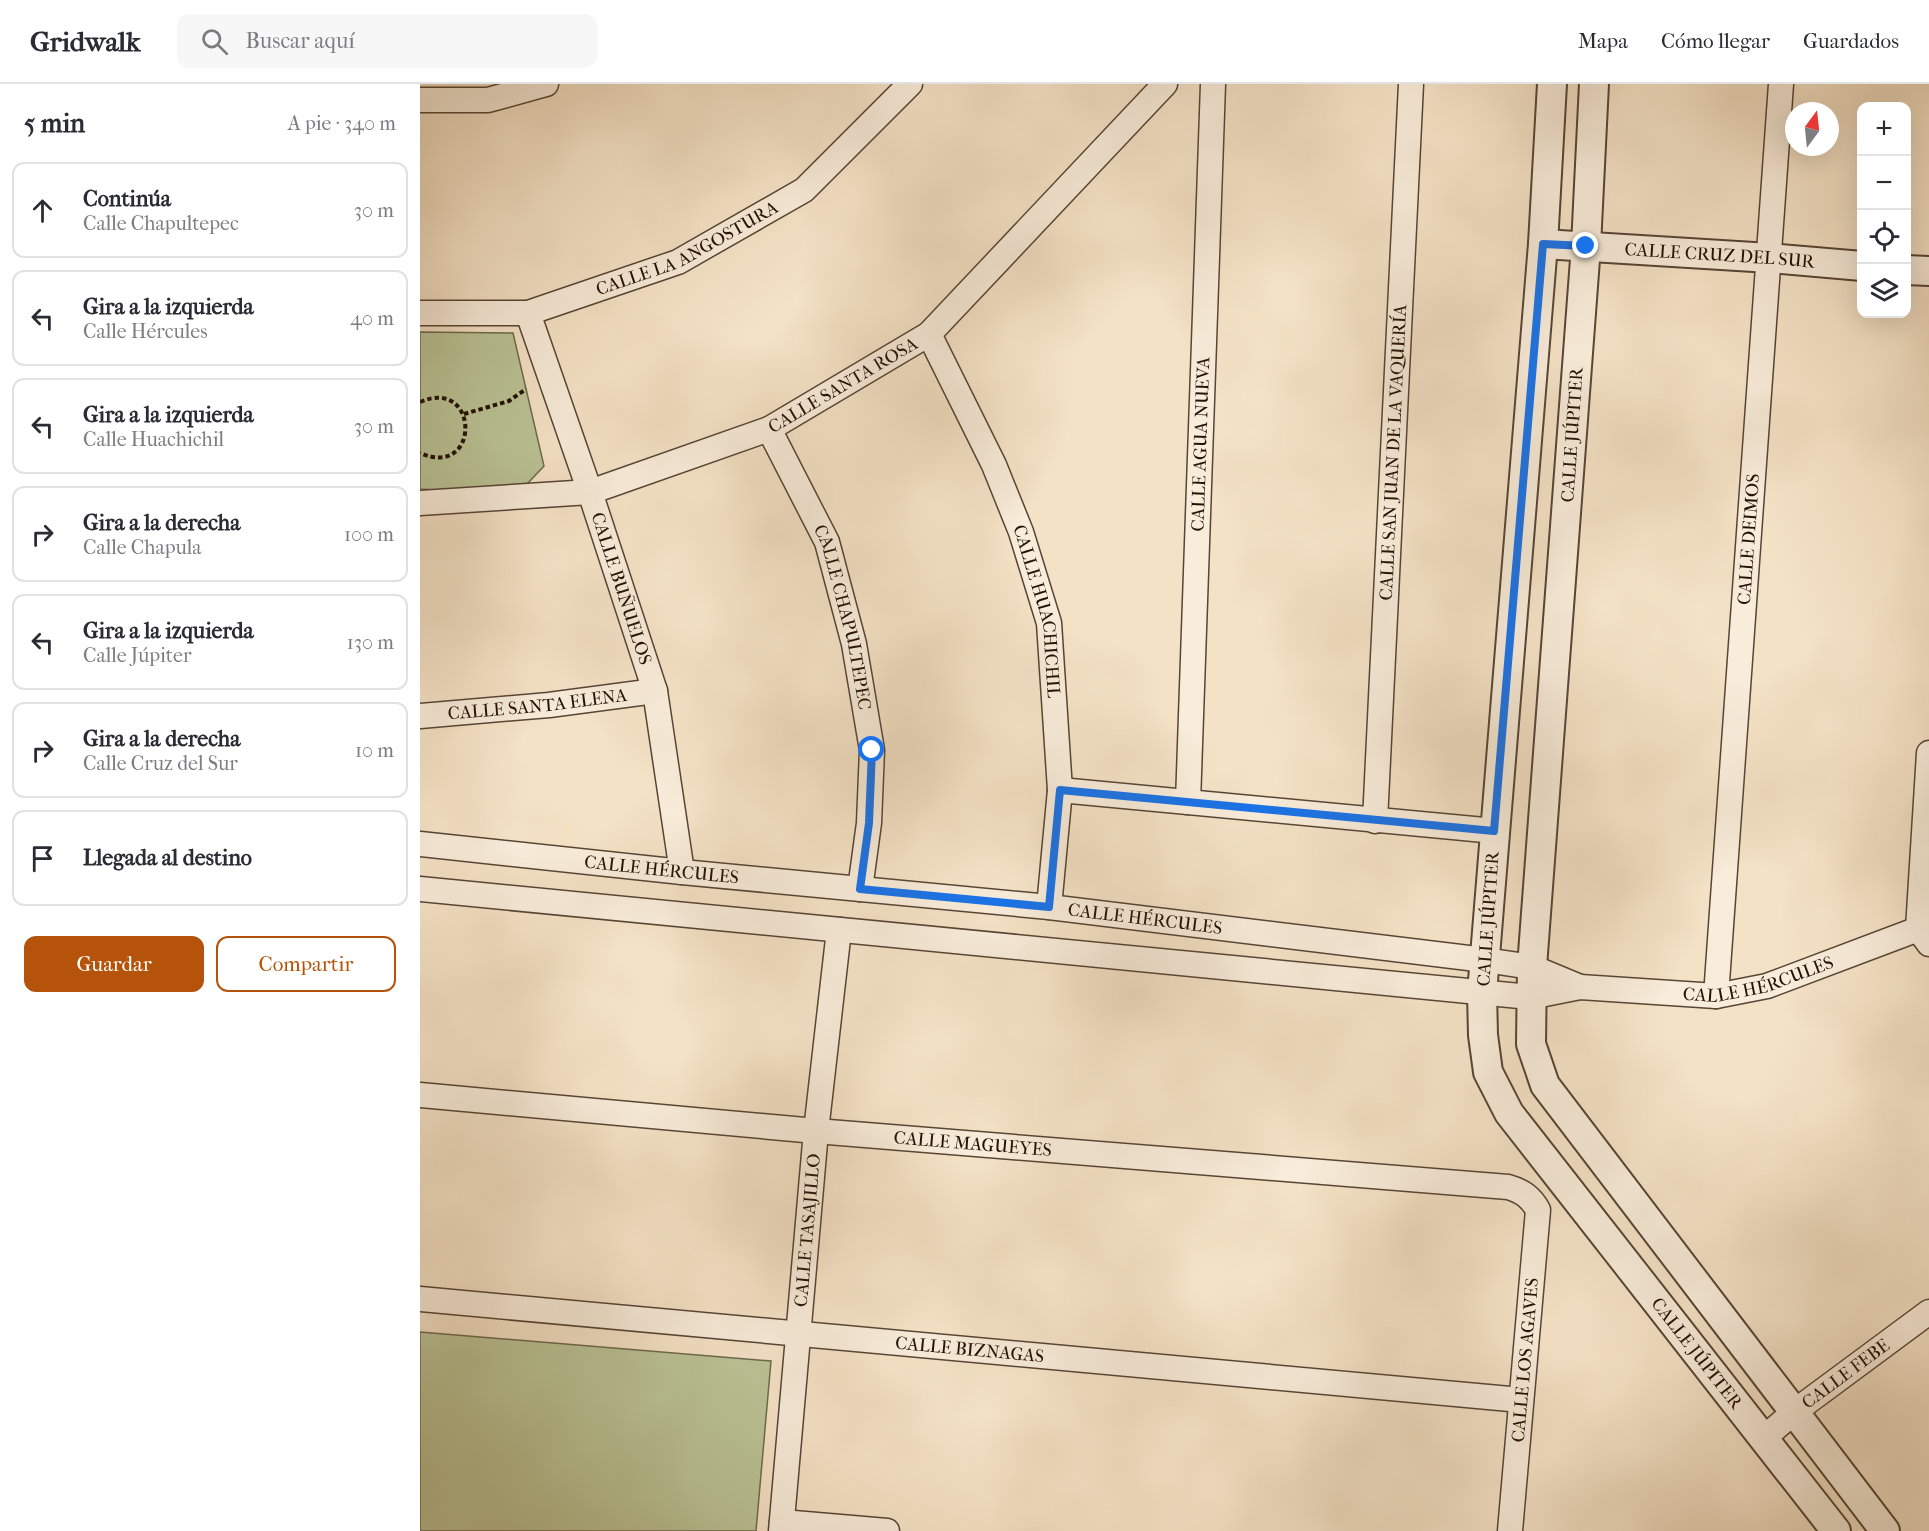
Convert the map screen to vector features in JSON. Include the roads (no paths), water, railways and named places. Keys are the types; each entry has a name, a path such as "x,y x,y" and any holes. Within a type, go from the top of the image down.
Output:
{"street":[{"path":"420,100 488,100 546,84"},
{"name":"CALLE LA ANGOSTURA","path":"420,314 528,313 678,262 804,190 910,84"},
{"name":"CALLE SANTA ROSA","path":"420,503 590,492 769,429 929,334 1165,84"},
{"name":"CALLE AGUA NUEVA","path":"1188,802 1213,84"},
{"name":"CALLE SAN JUAN DE LA VAQUERÍA","path":"1375,820 1411,84"},
{"name":"CALLE JÚPITER","path":"1552,84 1543,244 1482,993 1483,1035 1488,1072 1509,1113 1836,1531"},
{"name":"CALLE JÚPITER","path":"1594,84 1586,246 1532,967 1530,998 1532,1044 1545,1086 1885,1531"},
{"name":"CALLE DEIMOS","path":"1716,996 1781,84"},
{"name":"CALLE CRUZ DEL SUR","path":"1543,244 1857,266"},
{"path":"1911,270 1929,272"},
{"name":"CALLE BUÑUELOS","path":"528,313 655,691 682,872"},
{"name":"CALLE HUACHICHIL","path":"929,334 1002,484 1022,532 1048,623 1060,790 1049,907"},
{"name":"CALLE CHAPULTEPEC","path":"769,429 826,542 854,644 872,750 869,823 860,889"},
{"name":"CALLE SANTA ELENA","path":"420,716 549,705 655,691"},
{"path":"1925,933 1929,753"},
{"path":"1060,790 1494,831"},
{"name":"CALLE HÉRCULES","path":"420,843 682,872 1049,907 1485,960 1532,967 1580,987"},
{"name":"CALLE HÉRCULES","path":"420,889 1530,998 1580,987 1716,996 1767,986 1925,933"},
{"name":"CALLE TASAJILLO","path":"781,1526 816,1131 839,930"},
{"name":"CALLE MAGUEYES","path":"420,1095 816,1131 1508,1187 1524,1193"},
{"path":"1559,1177 1595,1151"},
{"name":"CALLE LOS AGAVES","path":"1510,1531 1538,1210 1534,1202 1524,1193"},
{"name":"CALLE BIZNAGAS","path":"420,1299 1521,1400"},
{"name":"CALLE FEBE","path":"1764,1438 1794,1412 1929,1312"},
{"path":"781,1526 887,1531"}]}
